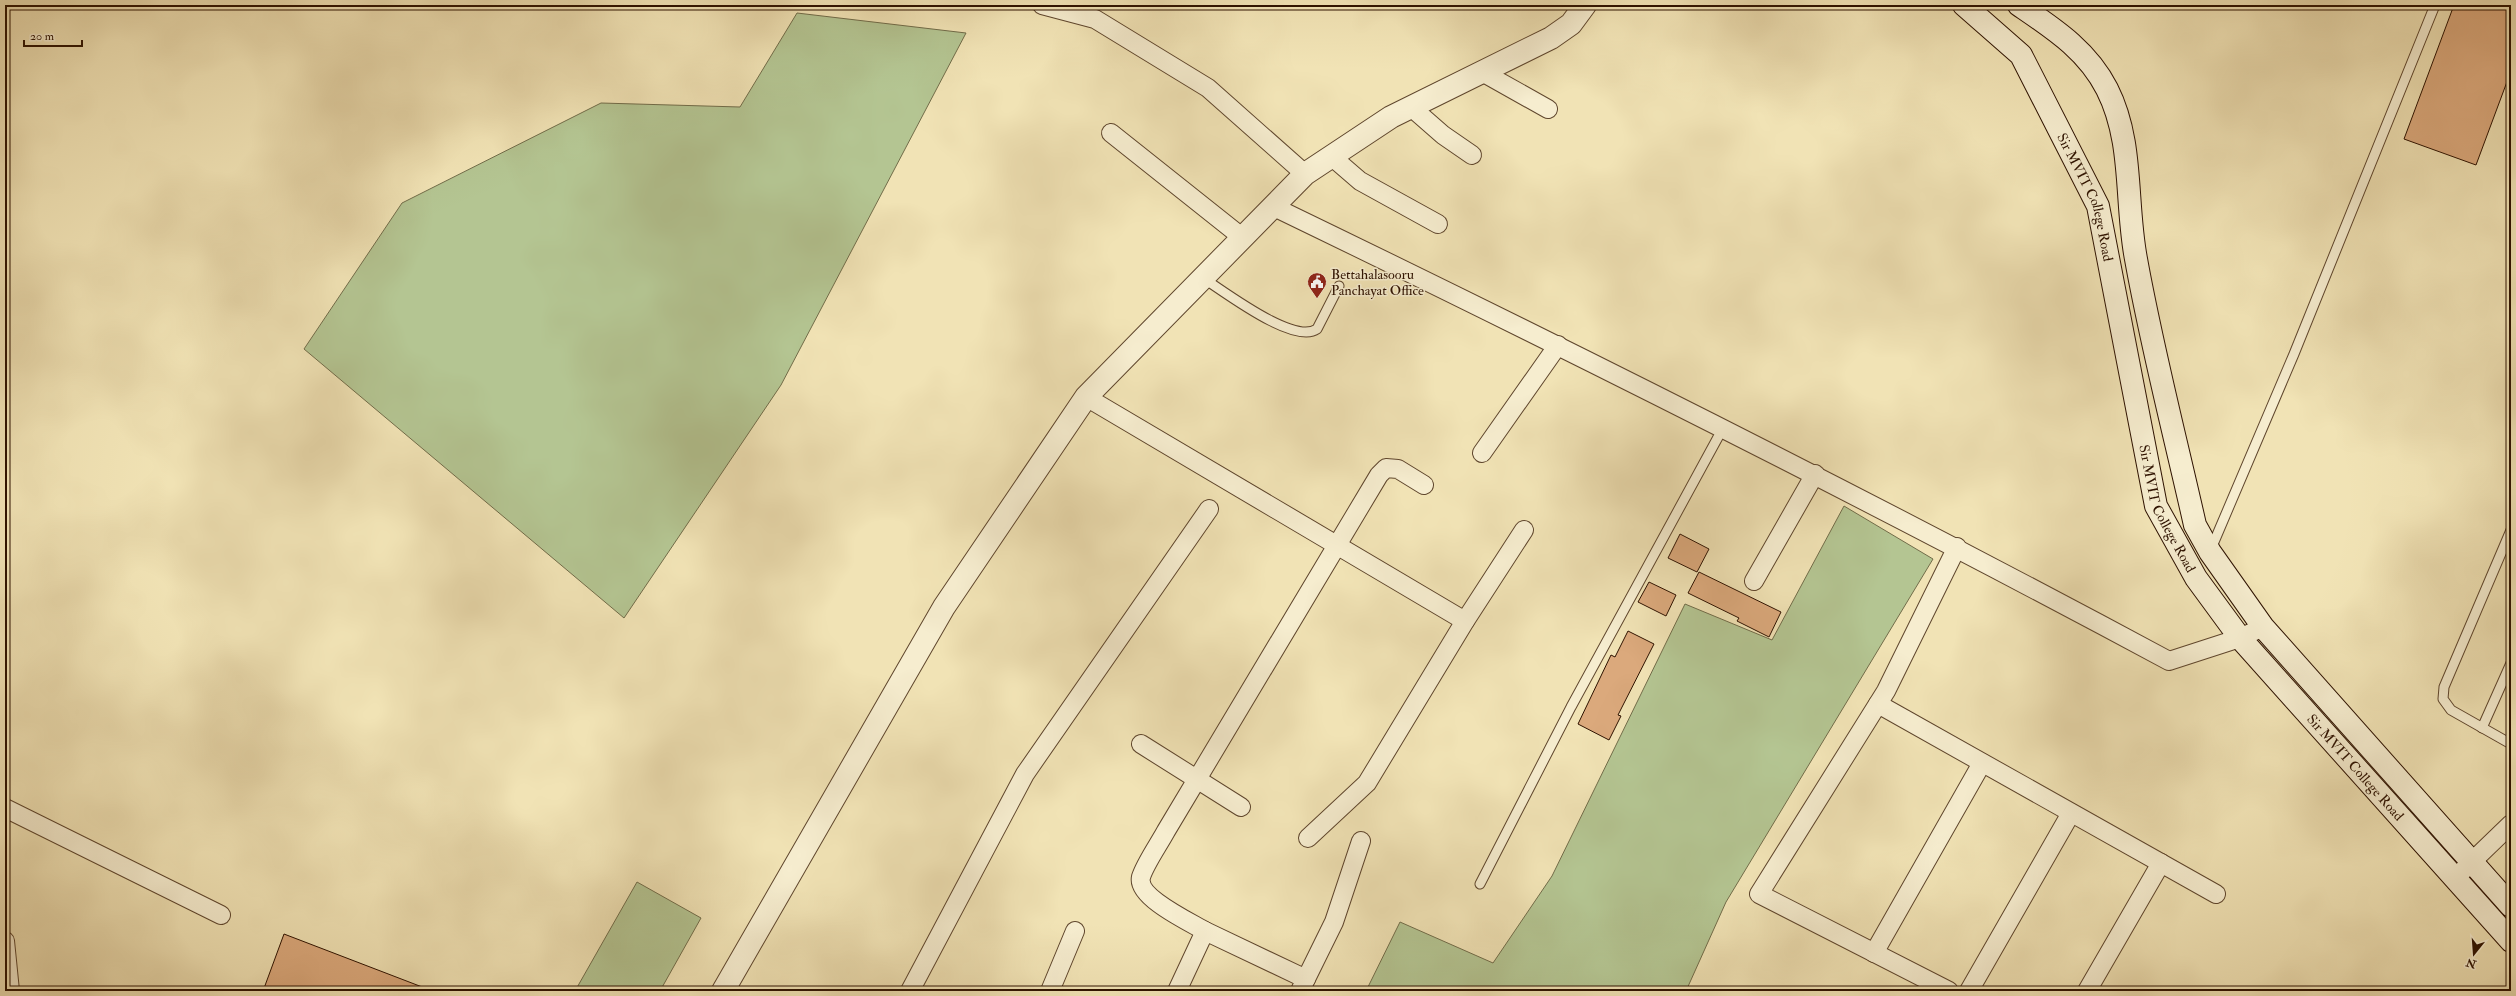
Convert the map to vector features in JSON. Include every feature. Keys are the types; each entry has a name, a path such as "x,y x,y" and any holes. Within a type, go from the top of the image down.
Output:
{"main road":[{"path":"723,991 944,607 1086,397 1305,174 1390,117 1551,38 1571,24 1585,5"},
{"name":"Sir MVIT College Road","path":"1964,5 2021,55 2098,206 2156,506 2196,578 2240,638 2511,941"},
{"name":"Sir MVIT College Road","path":"2019,5 2053,27 2084,56 2097,72 2115,107 2125,145 2136,257 2194,525 2210,552 2264,627 2472,860 2511,906"}],"street":[{"path":"1042,5 1095,19 1208,88 1305,174"},
{"path":"1482,72 1548,109"},
{"path":"1412,107 1443,135 1472,155"},
{"path":"1112,133 1243,238"},
{"path":"1331,156 1360,181 1438,224"},
{"path":"1272,206 1558,344 1957,547 2169,661 2240,638 2264,627"},
{"path":"1482,453 1558,344"},
{"path":"1086,397 1465,621"},
{"path":"1361,841 1334,922 1303,985 1205,931 1148,896 1141,887 1141,878 1197,779 1379,475 1386,468 1398,469 1424,485"},
{"path":"1754,581 1814,474"},
{"path":"910,991 1024,774 1209,509"},
{"path":"1308,838 1367,783 1465,621 1524,530"},
{"path":"1949,991 1759,894 1878,704 1957,547"},
{"path":"1878,704 2216,894"},
{"path":"1141,744 1241,807"},
{"path":"1874,953 1982,763"},
{"path":"5,808 221,915"},
{"path":"1969,991 2071,813"},
{"path":"2455,878 2511,824"},
{"path":"2087,991 2161,863"},
{"path":"1050,991 1075,931"},
{"path":"1177,991 1205,931"},
{"path":"5,940 10,991"}],"lane":[{"path":"2210,552 2294,354 2435,5"},
{"path":"1203,278 1279,326 1302,333 1311,333 1317,329 1339,286"},
{"path":"1480,884 1571,707 1723,428"},
{"path":"2511,530 2444,687 2444,699 2451,710 2511,744"},
{"path":"2482,728 2511,663"}],"green space":[{"path":"797,13 966,33 781,385 624,618 304,349 402,203 601,103 740,107"},
{"path":"1844,506 1933,559 1726,902 1686,991 1366,991 1400,922 1493,963 1552,876 1685,604 1772,640"},
{"path":"637,882 701,918 660,991 575,991"}],"building":[{"path":"2454,5 2511,5 2511,71 2476,165 2404,139"},
{"path":"1680,534 1709,549 1697,572 1668,558"},
{"path":"1699,572 1781,612 1769,637 1737,621 1739,618 1688,593"},
{"path":"1649,582 1676,595 1666,616 1638,602"},
{"path":"1628,631 1654,644 1618,715 1621,716 1609,740 1578,724 1611,655 1615,657"},
{"path":"284,934 430,990 430,991 263,991"}],"place":[{"name":"Bettahalasooru Panchayat Office","path":"1317,299"}]}
